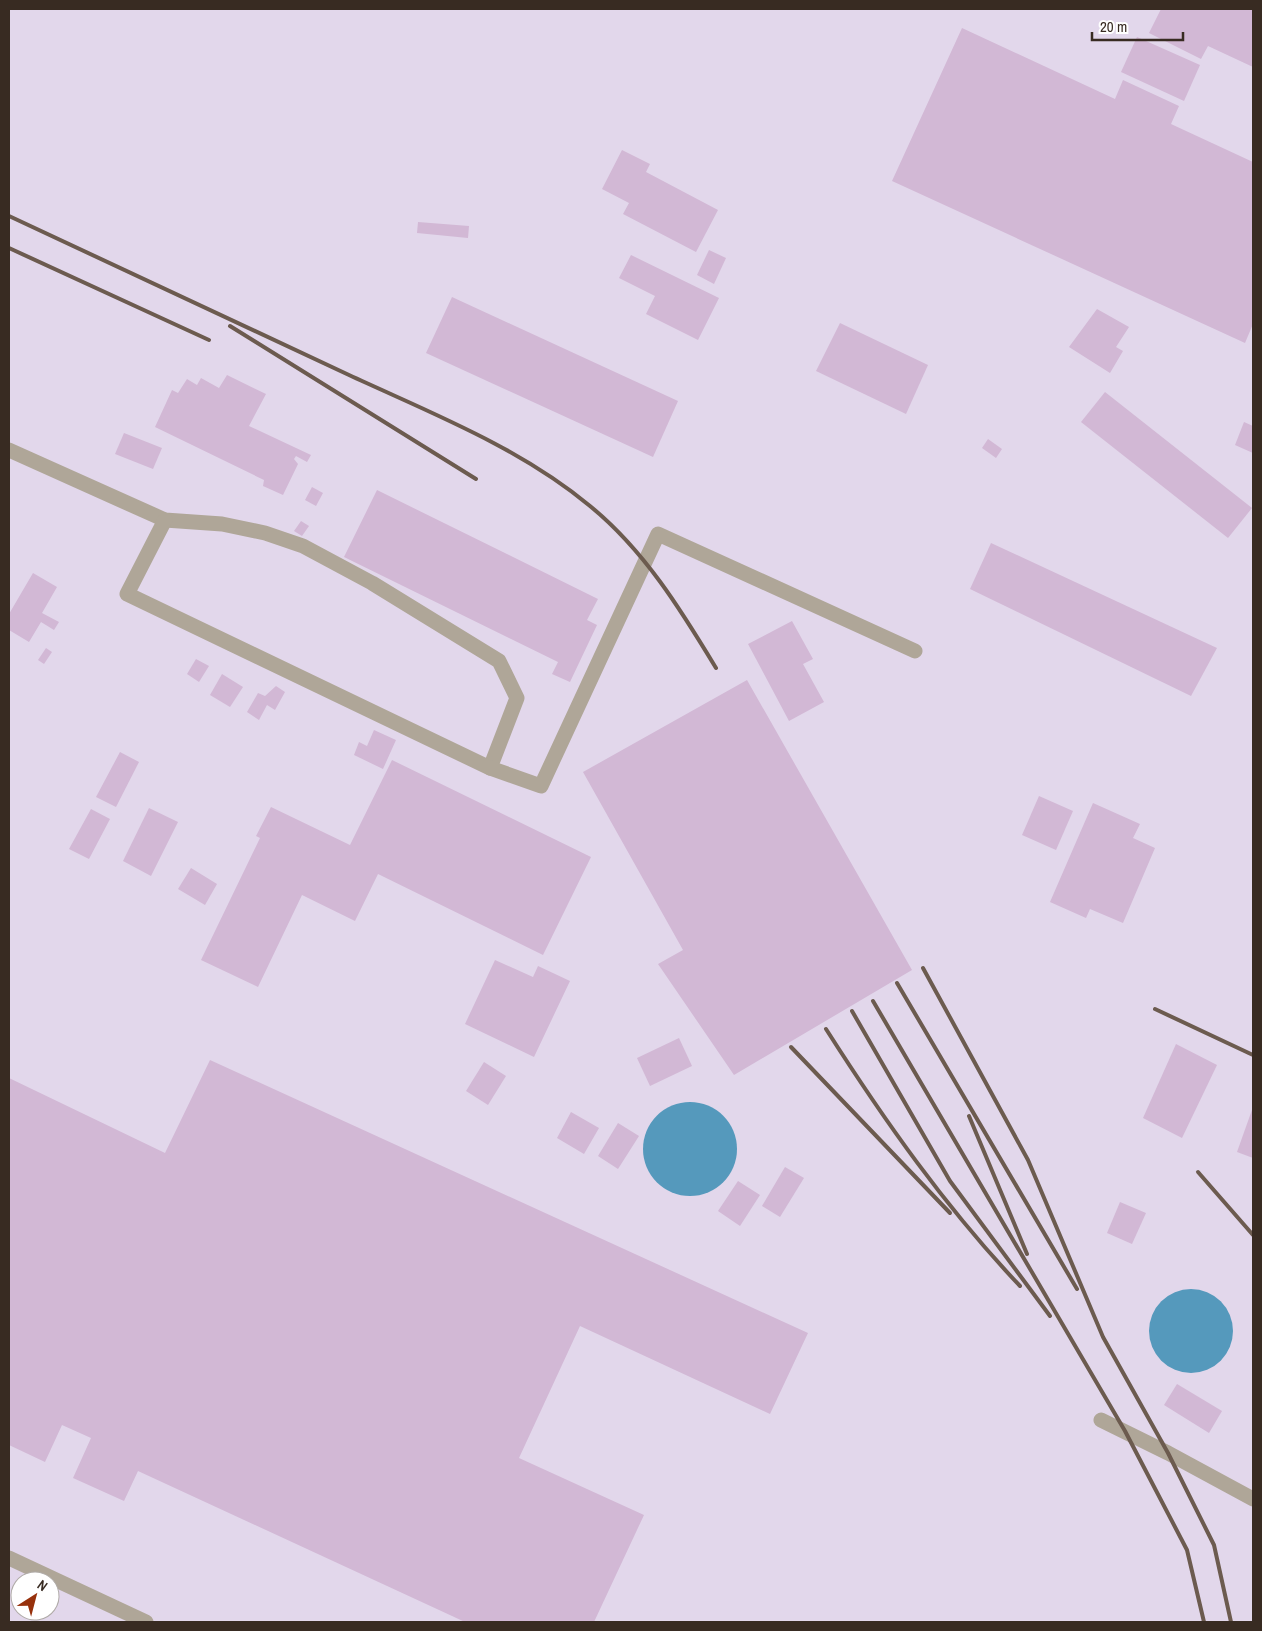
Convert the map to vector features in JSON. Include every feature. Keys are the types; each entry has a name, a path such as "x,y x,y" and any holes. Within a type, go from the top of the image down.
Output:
{"lane":[{"path":"9,450 165,520 222,524 265,533 303,546 372,583 499,661 517,698 490,768"},
{"path":"165,520 127,594 490,768 542,786 658,534 915,651"},
{"path":"1101,1420 1168,1453 1253,1499"},
{"path":"9,1558 146,1622"}],"shaded area":[{"path":"9,9 1247,9 1253,11 1253,1622 9,1622"}],"water":[{"path":"690,1102 708,1106 723,1116 733,1131 737,1149 733,1167 723,1182 708,1192 690,1196 672,1192 657,1182 647,1167 643,1149 647,1131 657,1116 672,1106"},
{"path":"1191,1289 1207,1292 1221,1301 1230,1315 1233,1331 1230,1347 1221,1361 1207,1370 1191,1373 1175,1370 1161,1361 1152,1347 1149,1331 1152,1315 1161,1301 1175,1292"}],"building":[{"path":"1161,9 1253,9 1253,67 1208,46 1201,59 1149,33"},
{"path":"962,28 1115,99 1123,80 1179,106 1171,124 1253,162 1253,324 1245,343 892,181"},
{"path":"1137,37 1200,65 1184,101 1121,72"},
{"path":"622,150 650,164 646,172 718,210 696,252 623,214 629,203 602,189"},
{"path":"418,222 469,226 468,238 417,233"},
{"path":"709,250 726,258 714,284 697,275"},
{"path":"631,255 719,298 698,340 646,314 655,296 619,278"},
{"path":"452,297 678,401 653,457 426,353"},
{"path":"1097,309 1129,327 1116,347 1123,351 1110,373 1069,347"},
{"path":"840,323 928,365 906,414 816,371"},
{"path":"227,375 266,394 249,426 311,455 307,462 296,456 294,459 298,464 283,495 263,486 264,480 155,427 172,390 178,393 187,379 197,385 201,378 219,388"},
{"path":"1105,392 1252,508 1228,538 1081,422"},
{"path":"1244,422 1253,426 1253,453 1235,445"},
{"path":"124,433 162,448 153,469 115,454"},
{"path":"988,439 1002,449 996,458 982,448"},
{"path":"312,487 323,493 316,506 305,500"},
{"path":"377,490 598,599 587,620 597,625 570,682 552,674 558,662 344,557"},
{"path":"301,521 309,526 302,536 294,531"},
{"path":"991,543 1217,648 1191,696 970,589"},
{"path":"33,573 57,587 42,613 59,622 54,630 41,622 29,642 9,630 9,614"},
{"path":"792,621 813,659 803,664 824,702 789,721 748,644"},
{"path":"46,648 52,652 44,664 38,660"},
{"path":"196,659 209,666 199,682 187,674"},
{"path":"222,674 243,687 230,707 210,695"},
{"path":"747,680 912,970 734,1075 658,964 683,950 583,772"},
{"path":"276,686 285,692 275,710 267,705 259,720 247,712 258,693 265,696"},
{"path":"374,730 396,740 383,769 354,755 359,742 367,746"},
{"path":"120,752 139,762 116,807 96,797"},
{"path":"392,760 591,857 543,955 378,874 355,921 302,895 258,987 201,960 260,838 256,836 271,807 350,845"},
{"path":"1039,796 1073,811 1056,850 1022,835"},
{"path":"1093,803 1140,824 1133,838 1155,848 1123,923 1090,909 1086,918 1050,902"},
{"path":"149,808 178,822 151,876 123,861"},
{"path":"91,809 110,819 89,859 69,849"},
{"path":"191,868 217,884 205,905 178,889"},
{"path":"495,960 533,977 538,966 570,981 534,1057 465,1024"},
{"path":"679,1038 692,1066 650,1086 637,1058"},
{"path":"1176,1044 1217,1065 1182,1138 1143,1118"},
{"path":"210,1060 808,1333 770,1414 580,1326 519,1458 644,1515 594,1622 465,1622 138,1471 124,1501 73,1478 91,1438 62,1425 45,1462 9,1445 9,1078 165,1153"},
{"path":"484,1062 506,1076 488,1105 466,1091"},
{"path":"1253,1107 1253,1158 1237,1152"},
{"path":"571,1112 599,1128 584,1154 557,1138"},
{"path":"618,1123 639,1136 618,1169 598,1156"},
{"path":"785,1167 804,1178 780,1217 762,1206"},
{"path":"738,1181 760,1195 740,1226 718,1211"},
{"path":"1120,1202 1146,1213 1132,1244 1107,1233"},
{"path":"1177,1384 1222,1411 1209,1433 1164,1405"}],"railway":[{"path":"9,216 443,418 534,466 590,506 628,542 675,603 716,668"},
{"path":"9,248 209,340"},
{"path":"230,326 476,479"},
{"path":"923,968 1028,1160 1103,1337 1168,1453 1214,1545 1231,1622"},
{"path":"897,983 1077,1289"},
{"path":"873,1001 1125,1431 1187,1550 1204,1622"},
{"path":"1155,1009 1253,1055"},
{"path":"852,1011 950,1181 1050,1316"},
{"path":"826,1029 870,1097 941,1194 1020,1286"},
{"path":"791,1047 950,1213"},
{"path":"969,1116 1027,1254"},
{"path":"1198,1172 1253,1235"}]}
